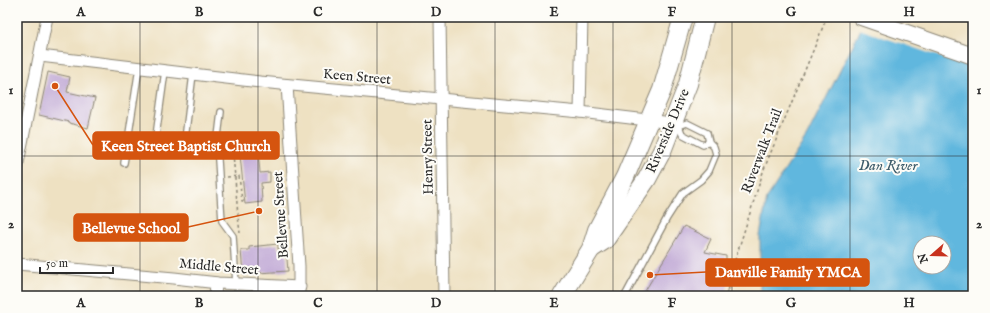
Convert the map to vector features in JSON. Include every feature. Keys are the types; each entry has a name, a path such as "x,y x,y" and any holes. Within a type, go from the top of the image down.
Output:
{"main road":[{"name":"Riverside Drive","path":"562,296 591,249 597,230 625,177 662,90 683,17"},
{"name":"Riverside Drive","path":"591,249 606,240 636,197 662,151 675,124 688,84 705,17"},
{"path":"861,17 973,56"}],"street":[{"path":"17,168 47,17"},
{"name":"Henry Street","path":"440,17 444,296"},
{"path":"580,112 582,17"},
{"name":"Keen Street","path":"40,56 287,85 580,112 675,124"},
{"name":"Bellevue Street","path":"287,85 300,291"},
{"name":"Middle Street","path":"17,264 300,291"},
{"path":"215,296 216,283"}],"lane":[{"path":"124,163 139,68"},
{"path":"155,143 165,71"},
{"path":"128,140 184,147 193,74"},
{"path":"221,112 217,145 222,221 233,236 236,284"},
{"path":"625,296 667,218 683,193 709,172 716,154 714,146 709,142 707,133 687,123 675,124"},
{"path":"675,124 682,134 703,145 709,142"}],"path":[{"name":"Riverwalk Trail","path":"728,296 735,260 764,169 826,17"},
{"path":"233,153 240,235 233,236"},
{"path":"234,176 239,176 242,201 245,201"}],"water":[{"name":"Dan River","path":"973,17 973,296 760,296 760,236 767,198 807,136 861,29"}],"pier":[{"path":"860,17 973,17 973,68 859,29"}],"building":[{"path":"48,72 70,77 67,92 95,98 88,128 39,115"},
{"path":"258,149 260,173 270,172 270,182 261,183 262,202 245,204 240,155 242,155 241,150"},
{"path":"684,226 711,239 705,252 726,256 726,268 731,269 726,296 642,296"},
{"path":"278,244 278,249 286,248 288,271 243,274 241,250 249,250 249,247"}],"place":[{"name":"Keen Street Baptist Church","path":"55,86"},
{"name":"Bellevue School","path":"259,211"},
{"name":"Danville Family YMCA","path":"650,275"}]}
